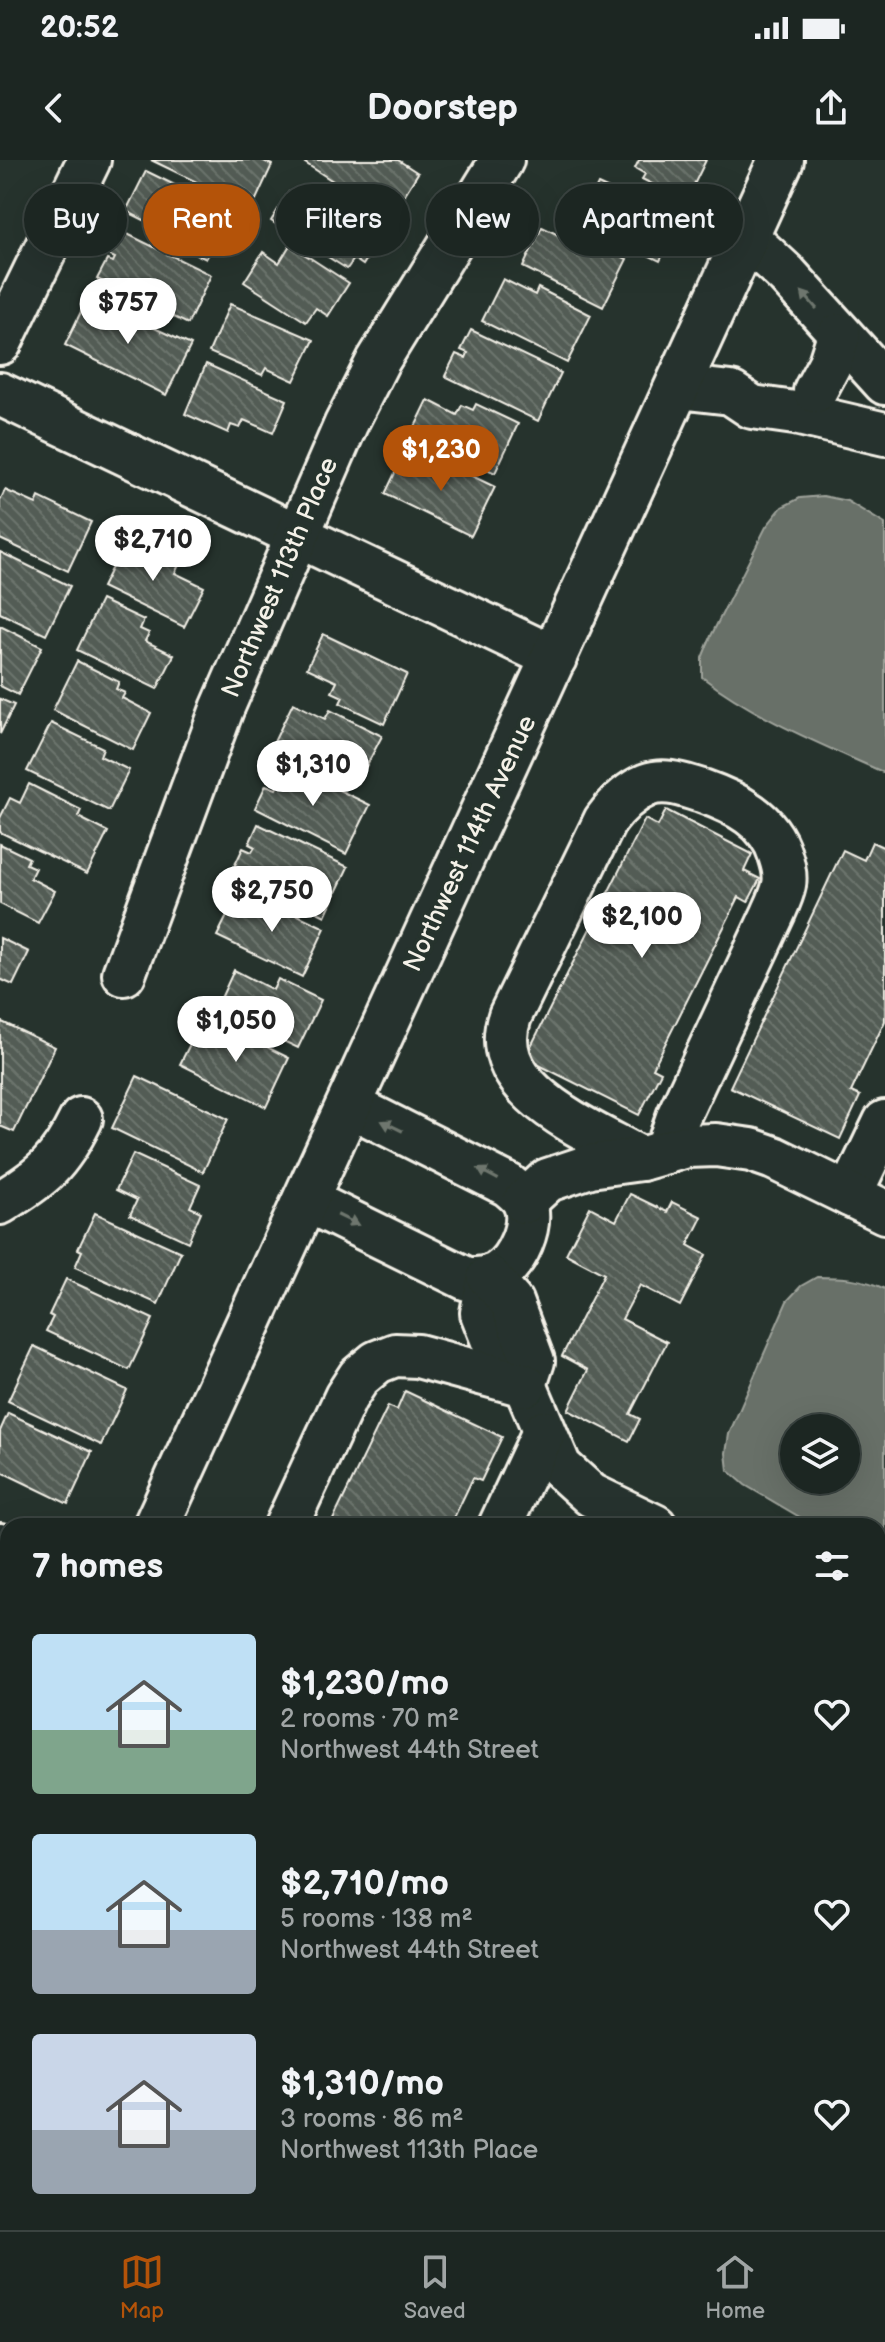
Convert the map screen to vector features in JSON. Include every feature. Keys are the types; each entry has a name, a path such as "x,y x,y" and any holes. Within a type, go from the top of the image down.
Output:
{"street":[{"path":"0,343 89,160"},
{"name":"Northwest 113th Place","path":"124,974 222,709 346,424 378,361 502,160"},
{"name":"Northwest 114th Avenue","path":"160,1518 781,160"},
{"path":"746,237 787,275 885,383"},
{"path":"815,391 830,363 839,335"},
{"path":"731,393 757,382 815,391 866,404 885,416"},
{"path":"678,387 731,393 752,407 795,413 885,434"},
{"path":"0,394 555,658"},
{"path":"661,782 677,783 717,796 753,815 768,829 775,841 785,874 773,914 678,1117 654,1155 559,1115 537,1098 517,1073 505,1040 510,1016 605,821 627,797 641,788 661,782"},
{"path":"306,1200 467,1279 489,1277 508,1265 522,1239 527,1214 524,1202 508,1185 349,1105"},
{"path":"0,1203 36,1180 56,1162 81,1119"},
{"path":"524,1202 563,1204 606,1188 654,1155 687,1146 716,1145 751,1150 774,1158 868,1204 885,1122"},
{"path":"489,1277 482,1313 504,1369 525,1385 560,1467 582,1488 638,1518"},
{"path":"290,1518 346,1397 359,1377 377,1362 395,1355 418,1356 525,1385"},
{"path":"504,1518 544,1432"}],"shaded area":[{"path":"823,496 847,501 885,524 885,773 745,706 702,677 702,658 711,636 766,527 782,507 800,498"},
{"path":"817,1277 835,1277 860,1280 885,1289 885,1518 801,1518 745,1485 728,1470 726,1453 729,1434 787,1301 801,1286"}],"building":[{"path":"151,160 262,160 272,165 260,191 260,184 201,184"},
{"path":"307,160 398,160 418,173 410,186 337,184 305,163"},
{"path":"639,160 706,160 694,184 652,184 642,179 645,174 635,168"},
{"path":"146,171 173,184 143,184 143,220 127,209"},
{"path":"542,227 555,233 555,256 621,256 627,259 603,307 523,267 528,256 539,256"},
{"path":"127,234 143,242 143,256 172,256 211,275 188,324 97,279 107,260 113,262 115,258 110,256 127,256"},
{"path":"263,252 279,263 283,256 307,256 349,283 328,316 316,308 306,322 244,282"},
{"path":"326,256 369,256 363,265 354,259 347,269"},
{"path":"503,279 535,295 538,288 591,315 567,363 482,321"},
{"path":"88,297 191,345 166,395 65,345"},
{"path":"230,304 314,340 294,381 266,368 262,375 209,352"},
{"path":"471,330 561,373 538,421 445,376 456,354 466,358 468,353 461,350"},
{"path":"206,364 287,400 273,433 244,420 240,428 231,425 228,433 185,414"},
{"path":"428,400 457,415 462,405 473,410 476,404 518,424 495,473 412,433"},
{"path":"405,452 438,469 441,461 495,487 471,536 385,494"},
{"path":"5,490 36,504 39,497 91,522 68,571 0,539 0,501"},
{"path":"126,539 179,565 175,573 204,587 184,627 102,587"},
{"path":"0,552 70,586 46,635 0,613"},
{"path":"101,600 144,620 140,629 149,633 145,641 174,655 157,689 77,650"},
{"path":"0,626 42,647 18,695 0,686"},
{"path":"323,634 407,674 384,724 340,703 343,697 332,692 337,682 307,668"},
{"path":"77,661 119,682 116,689 125,693 122,698 151,713 133,750 53,710"},
{"path":"0,699 14,705 0,734"},
{"path":"293,703 325,719 330,710 382,736 357,784 273,744"},
{"path":"51,723 103,748 100,756 129,770 109,811 27,771"},
{"path":"281,762 370,805 346,854 255,808 266,785 276,789 278,785 272,782"},
{"path":"29,784 81,810 78,817 108,832 87,874 0,832 0,818 10,798 20,803"},
{"path":"666,810 752,854 744,871 760,879 748,902 739,897 653,1068 661,1072 639,1115 525,1058 645,819 658,826"},
{"path":"258,824 348,867 325,916 232,871 243,848 252,852 255,847 249,844"},
{"path":"872,842 885,848 885,1021 851,1092 860,1096 840,1139 730,1087 843,850 864,860"},
{"path":"0,844 29,858 26,864 35,868 30,878 55,891 38,923 0,904"},
{"path":"237,896 269,911 273,903 325,928 302,977 217,936"},
{"path":"0,938 29,952 13,985 0,979"},
{"path":"234,970 273,990 278,979 321,1000 298,1048 216,1009"},
{"path":"2,1022 55,1047 14,1132 0,1126"},
{"path":"200,1024 233,1040 237,1032 289,1058 266,1107 180,1064"},
{"path":"137,1076 228,1119 203,1172 112,1128"},
{"path":"133,1154 200,1185 190,1207 201,1212 188,1242 130,1215 137,1200 116,1190"},
{"path":"630,1194 667,1212 672,1202 702,1217 688,1245 706,1255 680,1306 640,1285 622,1319 667,1342 630,1414 640,1419 629,1441 568,1410 588,1370 562,1356 604,1274 566,1254 590,1207 616,1221"},
{"path":"95,1213 181,1252 158,1304 75,1267 82,1251 78,1249"},
{"path":"66,1279 153,1319 129,1370 46,1331 53,1317 49,1315"},
{"path":"34,1346 127,1390 101,1445 8,1401"},
{"path":"405,1391 502,1437 481,1481 473,1478 454,1518 334,1518 388,1406 397,1410"},
{"path":"8,1413 92,1452 68,1504 0,1471 0,1431"}]}
